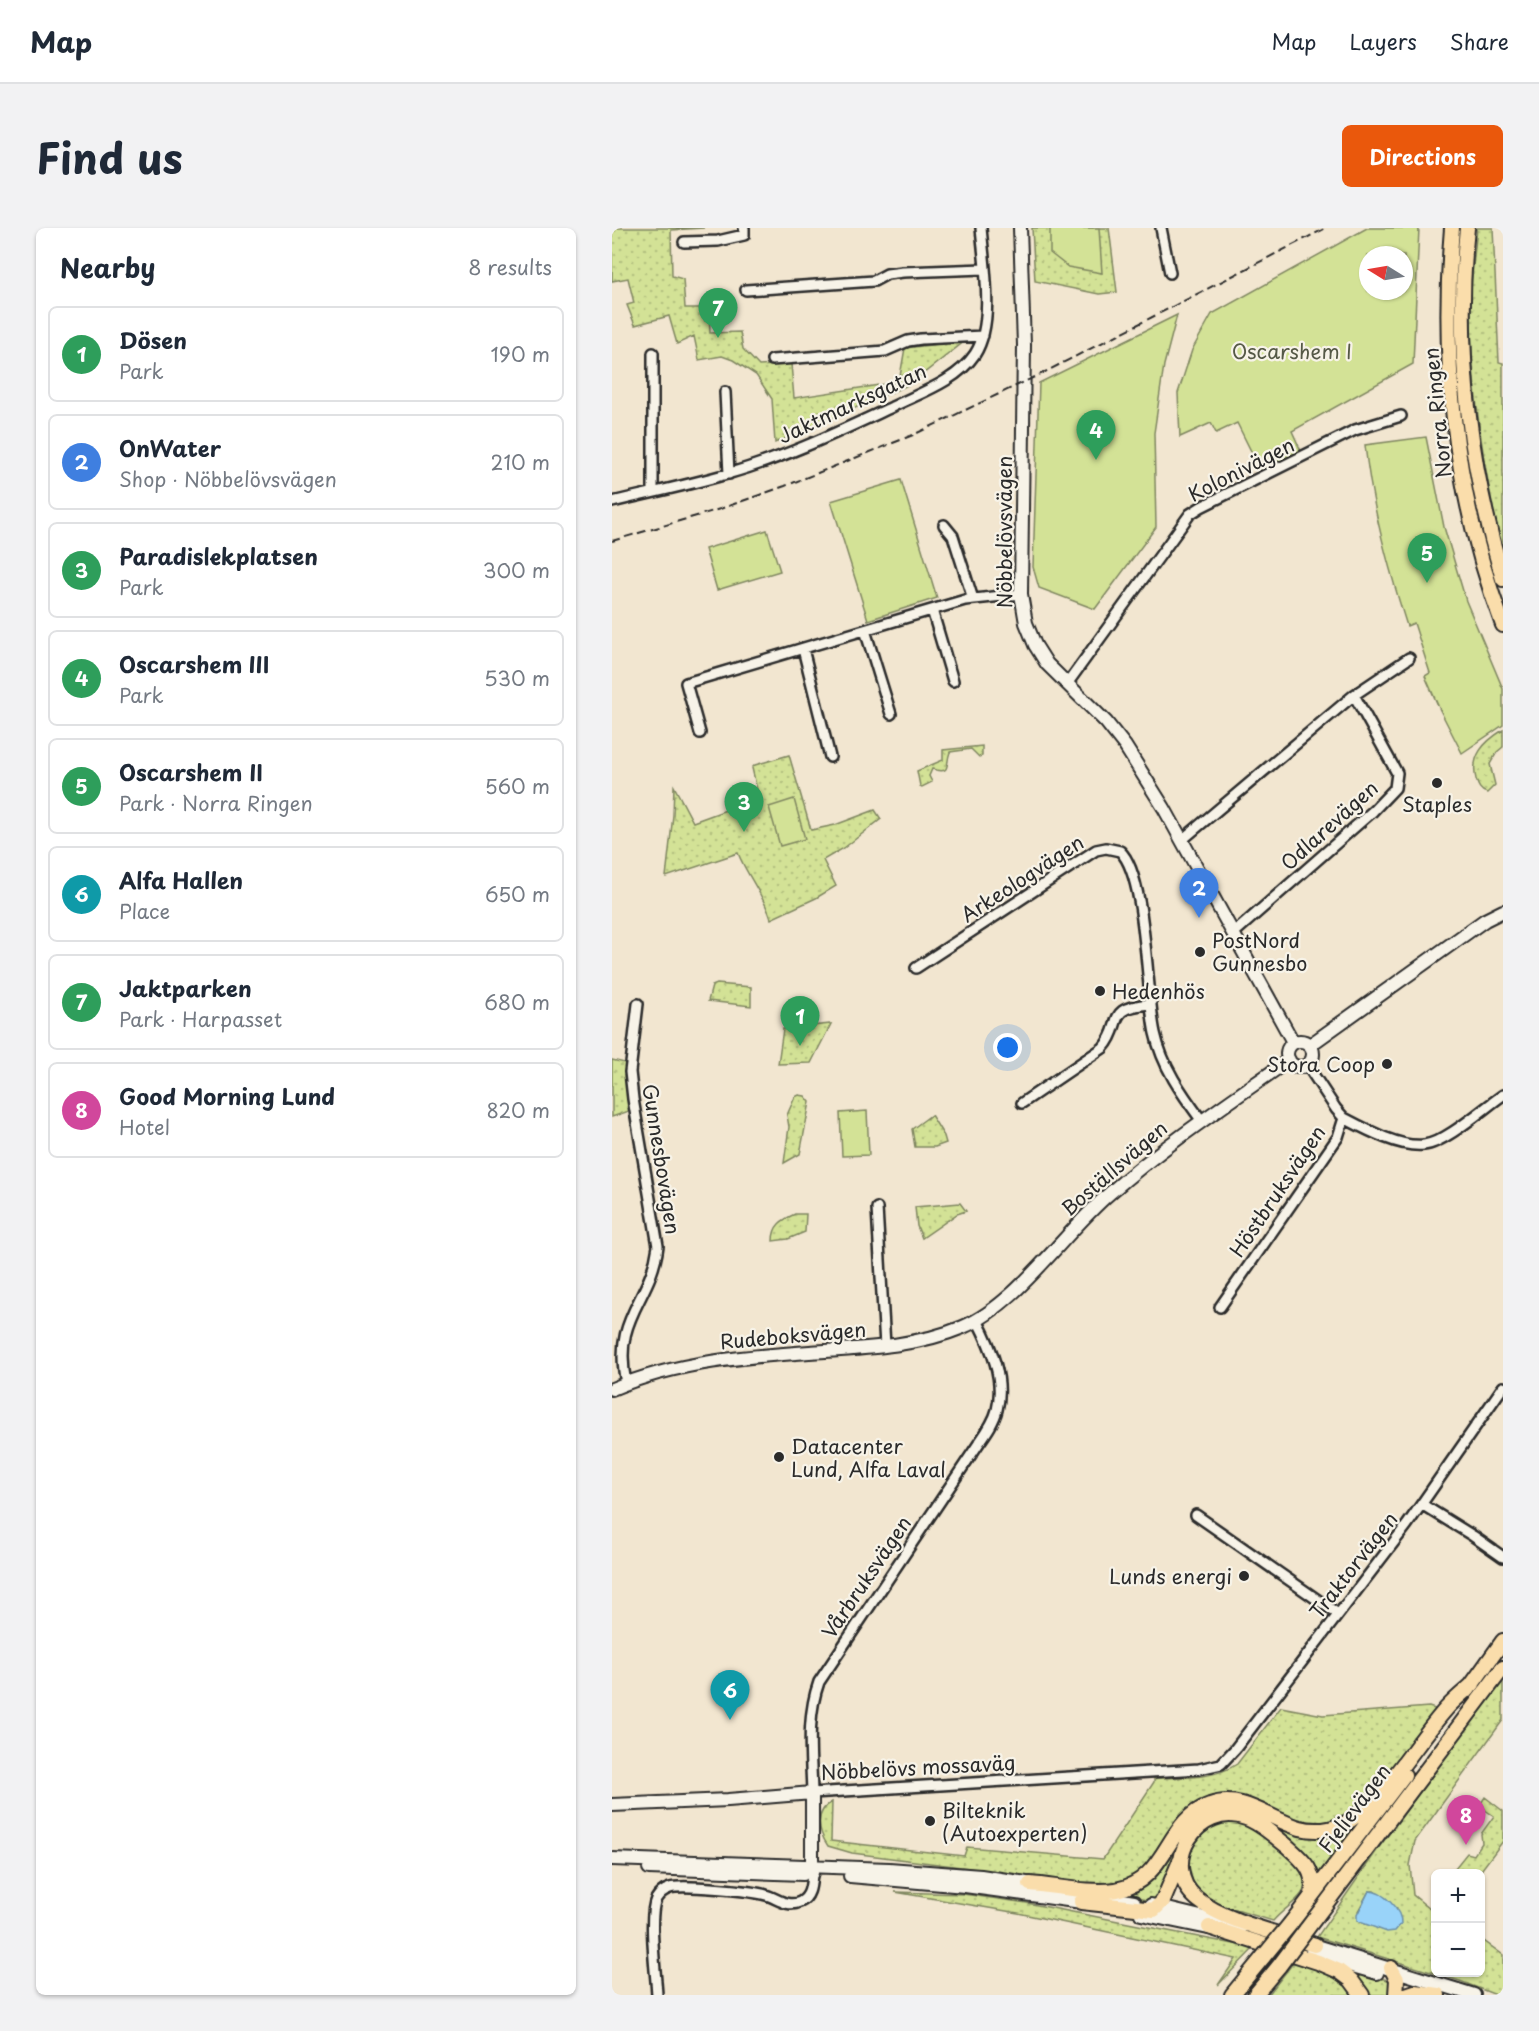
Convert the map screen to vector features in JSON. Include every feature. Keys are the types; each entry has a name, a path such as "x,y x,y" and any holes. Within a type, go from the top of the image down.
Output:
{"main road":[{"name":"Norra Ringen","path":"1452,228 1448,298 1448,356 1452,410 1459,459 1473,524 1503,625"},
{"name":"Norra Ringen","path":"1467,228 1463,297 1463,355 1468,410 1483,504 1503,579"},
{"name":"Fjelievägen","path":"1232,1995 1291,1923 1473,1684 1503,1641"},
{"name":"Fjelievägen","path":"1255,1995 1503,1668"},
{"path":"1030,1884 1102,1891 1135,1885 1143,1880 1161,1860 1175,1834 1190,1817 1210,1804 1240,1803 1308,1830 1323,1830 1340,1825 1355,1817 1402,1765 1447,1708 1473,1684"},
{"path":"1081,1902 1154,1910 1170,1888 1190,1836 1206,1821 1228,1814 1245,1817 1275,1836 1297,1854 1311,1871 1314,1883 1312,1895"},
{"path":"1180,1860 1190,1891 1208,1906 1247,1923 1315,1945"},
{"path":"1209,1927 1340,1971 1351,1980 1362,1995"},
{"path":"1261,1995 1274,1971"},
{"path":"1394,1974 1396,1995"},
{"path":"1406,1995 1415,1992 1438,1995"}],"street":[{"path":"684,242 726,239 744,235 744,228"},
{"name":"Jaktmarksgatan","path":"612,502 729,474 810,445 958,373 975,354 983,336 986,302 981,228"},
{"name":"Nöbbelövsvägen","path":"1020,228 1023,324 1021,594 1026,623 1035,645 1047,664 1117,735 1159,800 1293,1042"},
{"path":"1161,228 1170,273"},
{"path":"746,290 874,281 887,274 903,272 984,268"},
{"path":"772,360 885,351 908,341 921,339 983,336"},
{"path":"653,353 653,492"},
{"path":"724,392 729,474"},
{"name":"Kolonivägen","path":"1067,684 1190,514 1355,430 1401,416"},
{"path":"944,525 953,536 973,599"},
{"path":"700,733 686,683 973,599 1021,594"},
{"path":"932,610 953,681"},
{"path":"865,630 891,714"},
{"path":"802,649 814,688 830,757"},
{"path":"1182,840 1371,681 1409,658"},
{"name":"Odlarevägen","path":"1234,933 1373,811 1395,788 1397,773 1354,695"},
{"name":"Arkeologvägen","path":"916,968 1096,850 1113,848 1120,851 1128,861 1137,894 1145,940 1155,1035 1169,1071 1181,1093 1202,1121"},
{"path":"1310,1045 1497,913 1503,903"},
{"name":"Gunnesbovägen","path":"626,1383 620,1358 621,1335 629,1312 654,1265 658,1246 630,1072 638,1004"},
{"path":"1022,1103 1103,1048 1123,1010 1133,1005 1150,1004"},
{"path":"1302,1041 1310,1045 1313,1056 1307,1065 1295,1066 1289,1060 1287,1051 1293,1042 1302,1041"},
{"name":"Boställsvägen","path":"977,1320 1025,1281 1109,1193 1202,1121 1289,1060"},
{"name":"Höstbruksvägen","path":"1220,1307 1334,1144 1344,1118 1307,1065"},
{"path":"1344,1118 1398,1142 1424,1146 1443,1138 1503,1095"},
{"path":"877,1208 885,1346"},
{"name":"Rudeboksvägen","path":"612,1389 655,1374 736,1357 885,1346 946,1333 977,1320"},
{"name":"Vårbruksvägen","path":"812,1870 810,1718 812,1701 819,1682 979,1443 997,1411 998,1372 977,1320"},
{"name":"Traktorvägen","path":"1225,1760 1423,1505 1503,1387"},
{"path":"1423,1505 1503,1557"},
{"path":"1196,1515 1338,1614"},
{"path":"1473,1536 1503,1549"},
{"name":"Nöbbelövs mossaväg","path":"612,1805 728,1800 1199,1769 1215,1766 1225,1760"},
{"path":"612,1859 812,1870 955,1885 1081,1902 1209,1927 1473,1995"},
{"path":"612,1867 946,1874 1030,1884 1159,1906 1315,1945 1450,1995"},
{"path":"657,1995 653,1908 661,1892 670,1887 684,1886 732,1890 766,1895 790,1904 800,1902 806,1897 811,1889 812,1870"}],"green space":[{"path":"612,228 704,228 671,230 672,276 683,279 685,308 709,308 710,333 740,332 743,349 759,366 791,364 794,398 899,382 905,348 965,341 910,384 775,443 772,399 756,375 733,360 722,356 699,360 694,336 677,344 669,316 635,325 627,305 634,303 628,278 612,281"},
{"path":"1032,228 1109,228 1117,292 1099,294 1035,281"},
{"path":"1050,228 1099,228 1102,273 1068,267 1050,253"},
{"name":"Oscarshem I","path":"1367,228 1419,228 1413,364 1292,431 1301,451 1261,471 1237,423 1216,433 1211,423 1180,437 1178,393 1192,350 1212,314"},
{"path":"1477,228 1493,228 1499,362 1503,363 1503,554 1489,489 1472,358 1471,292"},
{"path":"1177,315 1164,365 1154,433 1156,527 1095,609 1039,588 1033,567 1039,383"},
{"path":"1426,437 1444,527 1466,601 1503,689 1503,725 1462,753 1425,676 1430,673 1414,623 1407,626 1382,537 1365,445"},
{"path":"901,480 937,598 868,620 831,501"},
{"path":"767,530 780,571 717,590 705,549"},
{"path":"1503,730 1503,747 1490,764 1495,785 1487,793 1481,790 1476,779 1475,763 1480,750"},
{"path":"982,746 982,756 979,757 971,749 950,752 947,768 943,771 932,769 929,776 932,782 920,786 917,771 943,760 943,750"},
{"path":"789,755 811,830 835,825 875,810 881,819 844,848 823,860 836,886 771,919 738,853 666,877 674,786 693,822 759,798 752,768 755,765"},
{"path":"794,799 805,839 780,846 769,807"},
{"path":"717,984 751,987 751,1006 708,1001 712,986"},
{"path":"831,1024 811,1063 778,1064 783,1029"},
{"path":"612,1060 625,1063 629,1111 612,1117"},
{"path":"805,1096 810,1102 800,1154 784,1163 789,1127 787,1115 795,1097"},
{"path":"867,1111 869,1155 842,1156 840,1113"},
{"path":"931,1115 946,1143 935,1147 915,1147 912,1129"},
{"path":"960,1203 966,1211 957,1214 922,1238 917,1226 915,1207"},
{"path":"795,1214 806,1214 805,1232 788,1239 773,1241 773,1235 779,1224"},
{"path":"1503,1680 1503,1720 1415,1841 1410,1865 1413,1895 1431,1908 1431,1972 1317,1937 1380,1846","holes":["1369,1891 1374,1891 1397,1909 1379,1929 1364,1924 1358,1911"]},
{"path":"1281,1707 1323,1715 1429,1707 1438,1710 1385,1780 1348,1816 1329,1824 1314,1826 1202,1803 1139,1877 1114,1886 1083,1885 852,1853 828,1846 820,1828 822,1811 832,1802 831,1841 964,1856 967,1847 1103,1859 1154,1782 1154,1778 1208,1775 1237,1764"},
{"path":"1485,1797 1503,1811 1503,1841 1482,1869 1454,1869 1467,1853 1474,1855 1482,1843 1481,1834 1494,1816 1479,1806"},
{"path":"1234,1807 1291,1831 1360,1819 1318,1875 1314,1868 1273,1830 1207,1816 1155,1902 1120,1895 1186,1827 1209,1810"},
{"path":"1238,1821 1266,1835 1306,1873 1306,1882 1301,1895 1273,1921 1216,1904 1194,1886 1188,1858 1191,1845 1209,1823"},
{"path":"895,1892 963,1894 1027,1903 1254,1948 1218,1985 1236,1959 1018,1913"},
{"path":"1485,1942 1503,1955 1503,1995 1496,1995 1447,1977 1485,1977"},
{"path":"1297,1958 1337,1975 1357,1995 1268,1995"},
{"path":"1344,1969 1392,1981 1392,1995 1368,1995"}],"water":[{"path":"1369,1891 1380,1894 1395,1907 1401,1924 1395,1931 1387,1932 1357,1921 1357,1915"}],"railway":[{"path":"612,541 720,509 913,435 1043,373 1326,228"}],"place":[{"name":"Jaktparken","path":"718,338"},
{"name":"Oscarshem III","path":"1096,460"},
{"name":"Oscarshem II","path":"1427,583"},
{"name":"Staples","path":"1437,783"},
{"name":"Paradislekplatsen","path":"744,832"},
{"name":"OnWater","path":"1199,918"},
{"name":"PostNord Gunnesbo","path":"1200,952"},
{"name":"Hedenhös","path":"1100,991"},
{"name":"Dösen","path":"800,1046"},
{"name":"Stora Coop","path":"1387,1064"},
{"name":"Datacenter Lund, Alfa Laval","path":"779,1457"},
{"name":"Lunds energi","path":"1244,1576"},
{"name":"Alfa Hallen","path":"730,1720"},
{"name":"Bilteknik (Autoexperten)","path":"930,1821"},
{"name":"Good Morning Lund","path":"1466,1845"}]}
